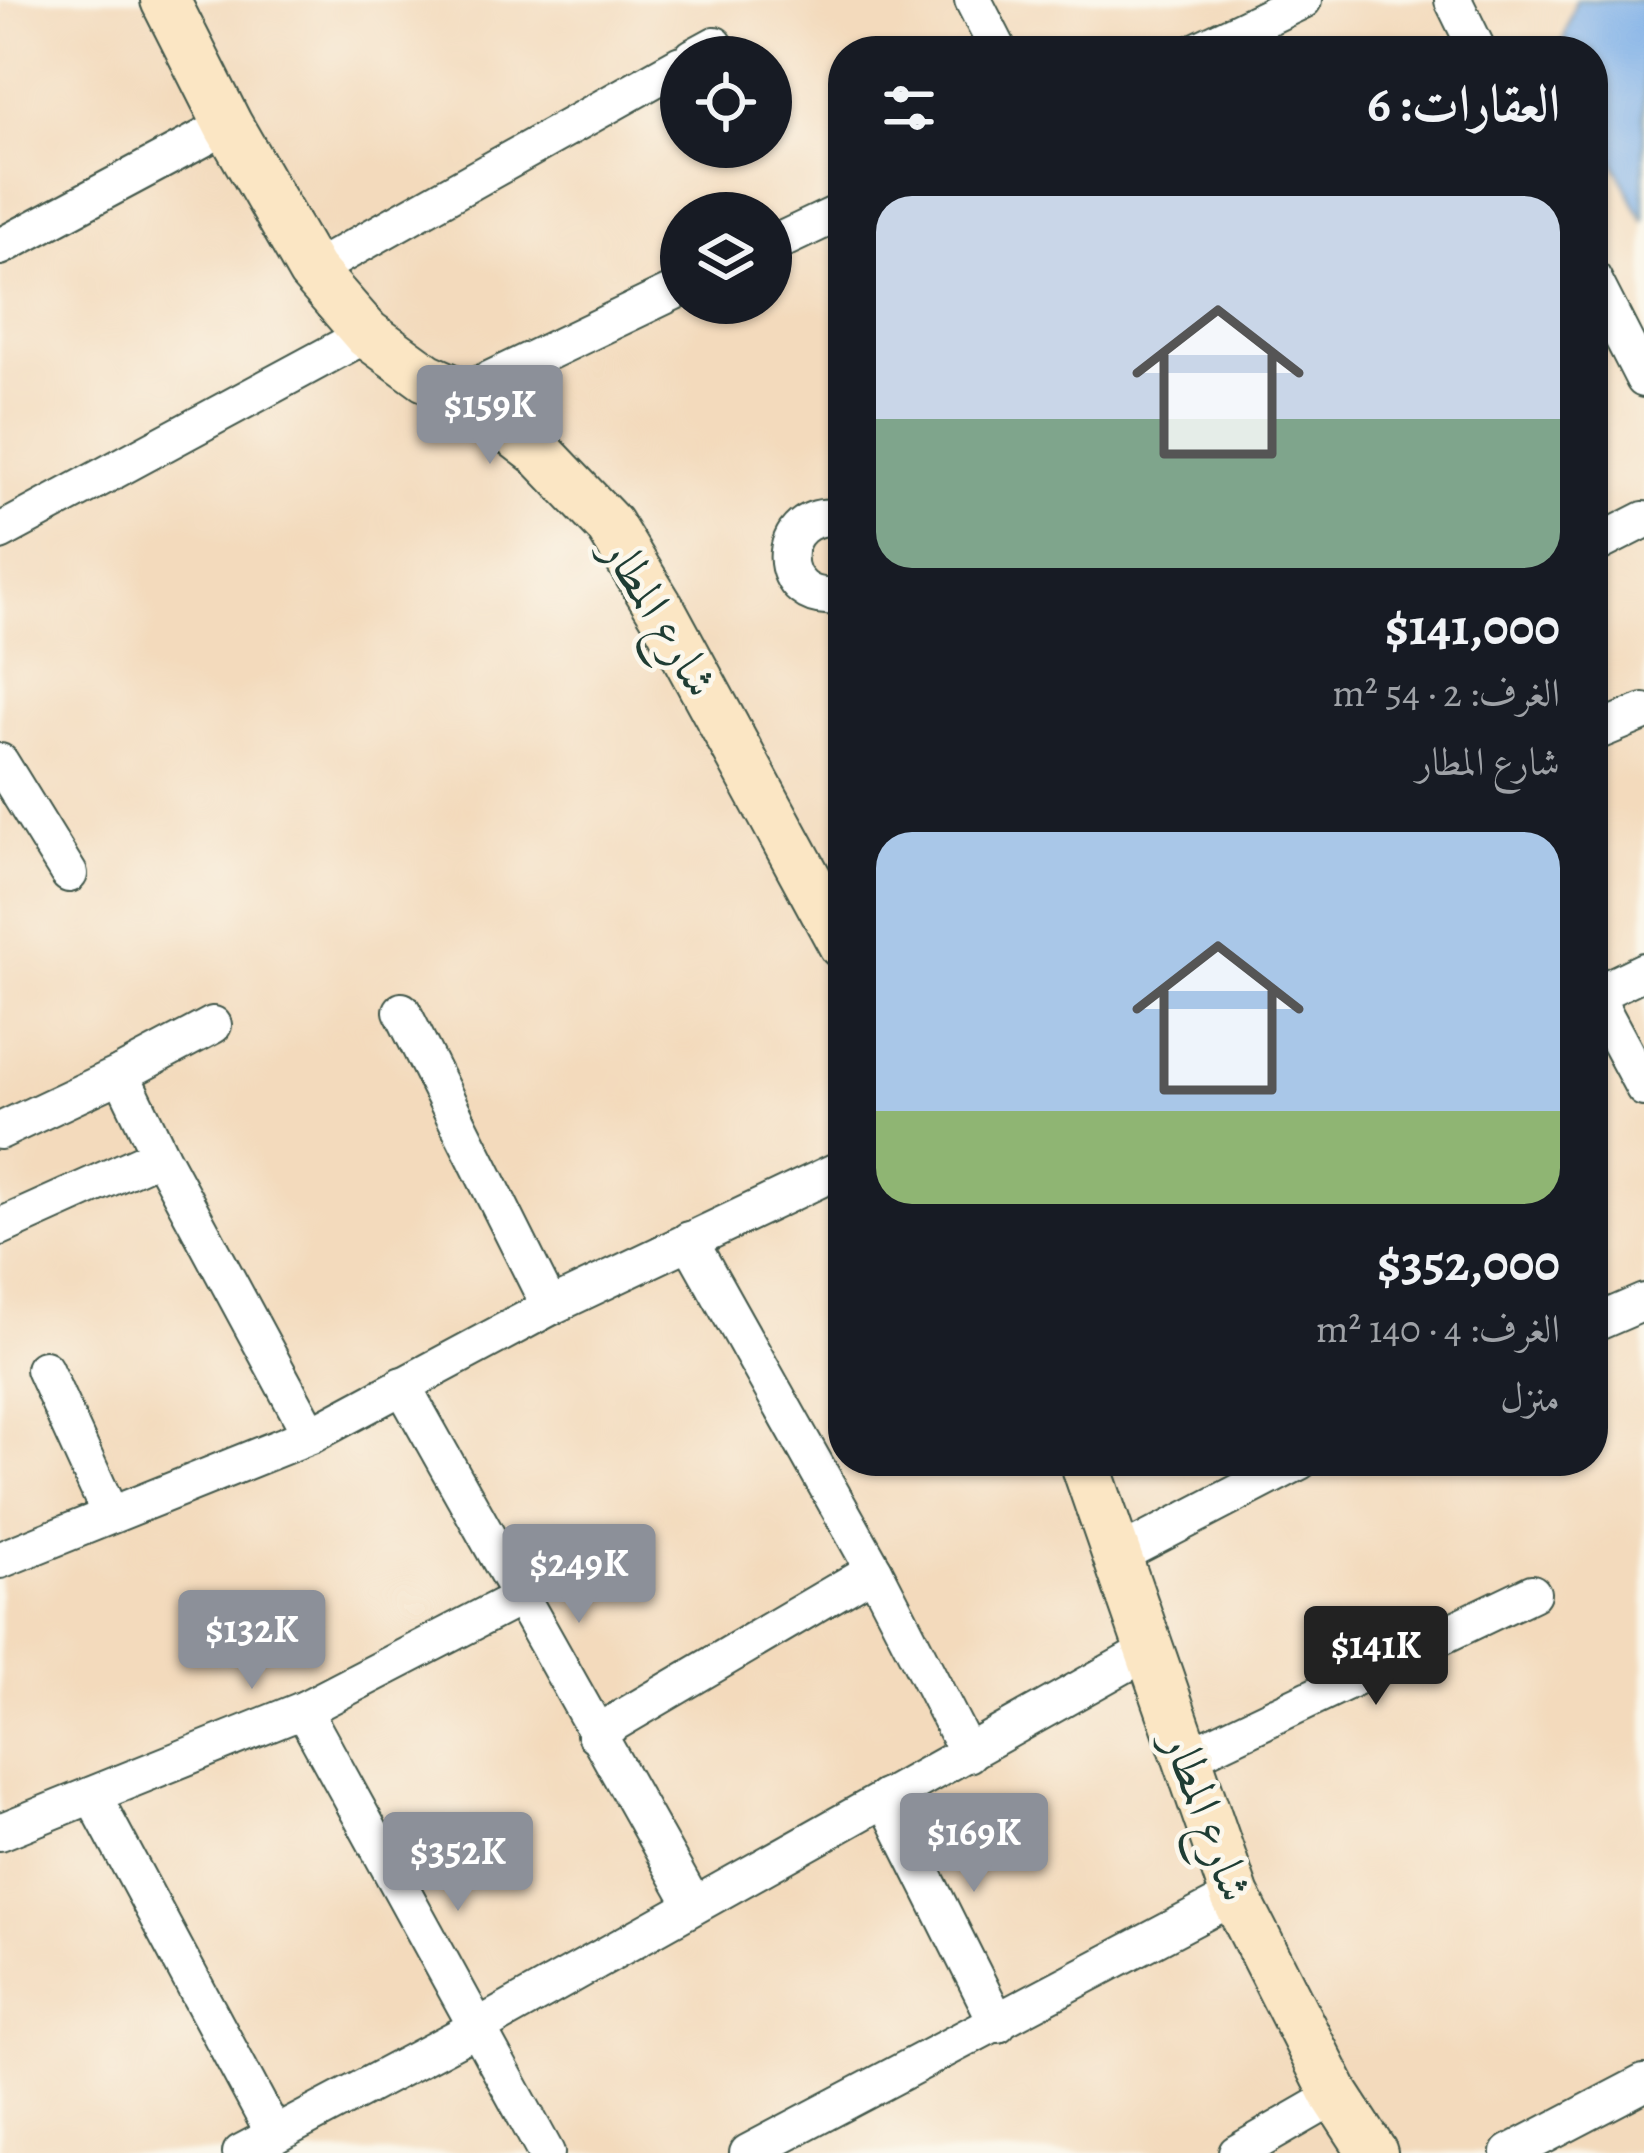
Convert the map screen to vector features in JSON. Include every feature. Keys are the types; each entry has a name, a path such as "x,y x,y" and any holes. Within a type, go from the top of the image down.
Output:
{"street":[{"name":"شارع المطار","path":"165,0 228,125 312,271 367,334 426,377 462,393 539,452 609,525 828,905"},
{"path":"973,0 991,36"},
{"path":"1228,36 1303,0"},
{"path":"1453,0 1471,36"},
{"path":"312,271 660,76"},
{"path":"0,247 228,125"},
{"path":"792,235 828,218"},
{"path":"462,393 660,298"},
{"path":"1608,304 1638,355"},
{"path":"0,532 367,334"},
{"path":"828,516 811,520 798,530 788,559 801,587 828,596"},
{"path":"1608,538 1644,520"},
{"path":"1608,727 1644,712"},
{"path":"0,762 15,824 68,874"},
{"path":"1608,987 1644,971"},
{"path":"402,1011 550,1307"},
{"path":"1608,1022 1644,1088"},
{"path":"0,1131 213,1025"},
{"path":"121,1074 311,1435"},
{"path":"0,1227 160,1155"},
{"path":"0,1560 311,1435 550,1307 828,1175"},
{"path":"689,1240 874,1570 968,1754"},
{"path":"1608,1318 1644,1302"},
{"path":"44,1370 110,1514"},
{"path":"402,1385 693,1904"},
{"name":"شارع المطار","path":"1090,1476 1235,1896 1336,2096 1373,2153"},
{"path":"1119,1555 1271,1476"},
{"path":"595,1734 874,1570"},
{"path":"1188,1757 1532,1593"},
{"path":"0,1832 302,1710 523,1596"},
{"path":"241,2153 480,2026 1150,1650"},
{"path":"302,1710 546,2153"},
{"path":"93,1796 274,2134"},
{"path":"885,1798 998,2024"},
{"path":"748,2153 1235,1896"},
{"path":"1510,2153 1644,2083"},
{"path":"1237,2153 1336,2096"}],"water":[{"path":"1576,0 1644,0 1644,222 1608,151 1608,36 1565,36"}]}
